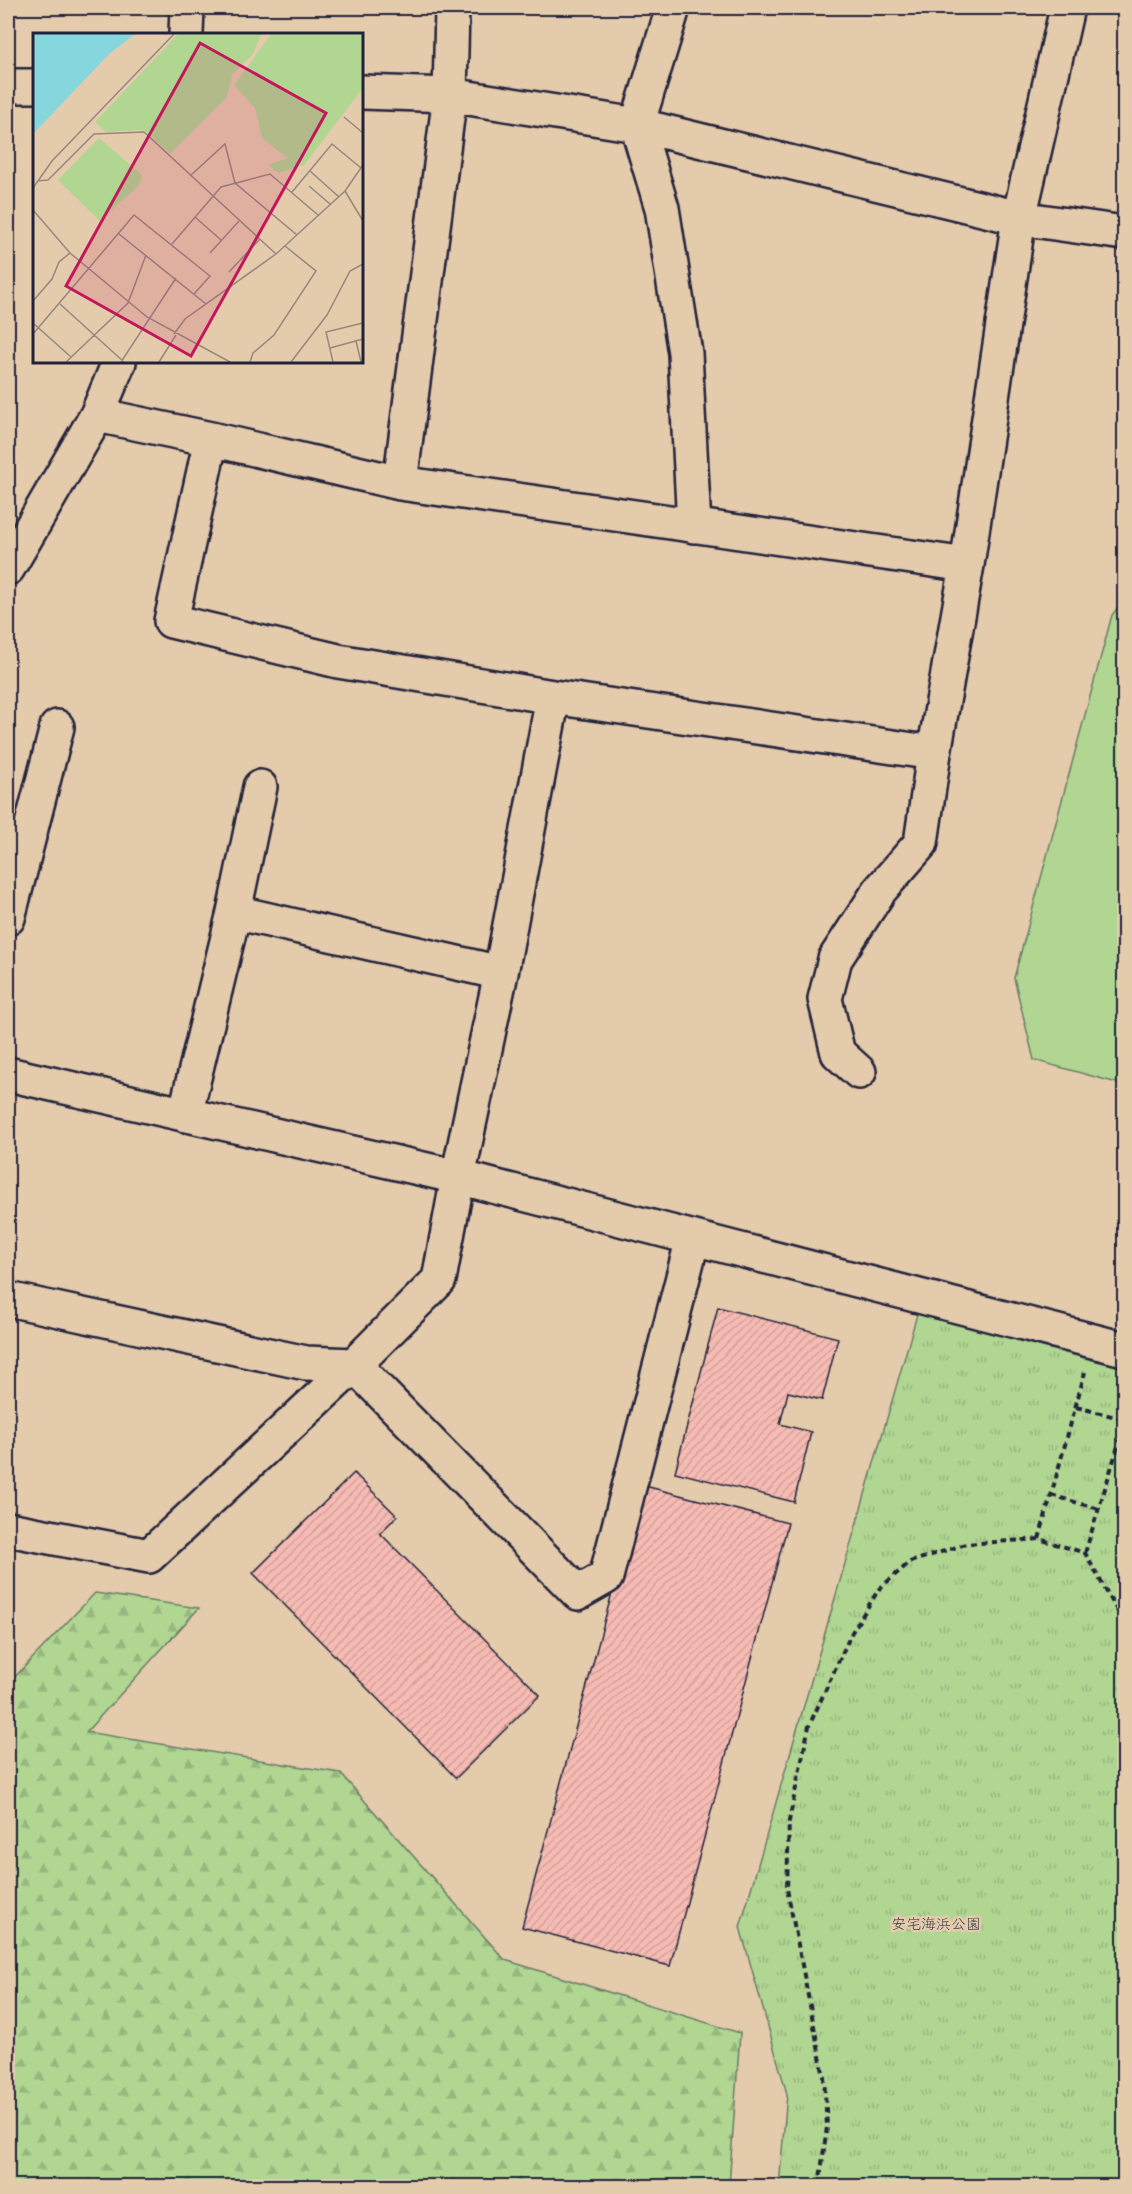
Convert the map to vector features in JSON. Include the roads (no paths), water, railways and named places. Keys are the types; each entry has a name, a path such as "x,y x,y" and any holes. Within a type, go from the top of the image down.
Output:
{"street":[{"path":"186,33 187,8"},
{"path":"400,483 450,95 452,8"},
{"path":"673,8 637,125 662,208 685,353 694,526"},
{"path":"859,1072 838,1053 825,999 835,959 880,890 921,843 934,753 967,565 1020,218 1067,8"},
{"path":"8,86 33,86"},
{"path":"363,92 450,95 637,125 1020,218 1125,233"},
{"path":"8,568 97,415 119,363"},
{"path":"97,415 400,483 967,565"},
{"path":"211,439 171,621 338,661 554,697 934,753"},
{"path":"8,1529 150,1557 354,1365 439,1280 554,697"},
{"path":"8,918 57,727"},
{"path":"185,1115 234,912 260,787"},
{"path":"234,912 501,973"},
{"path":"8,1074 458,1177 1109,1345"},
{"path":"8,1299 306,1363 354,1365 578,1593 606,1577 693,1238"}],"park label":[{"name":"安宅海浜公園","path":"936,1924"}]}
